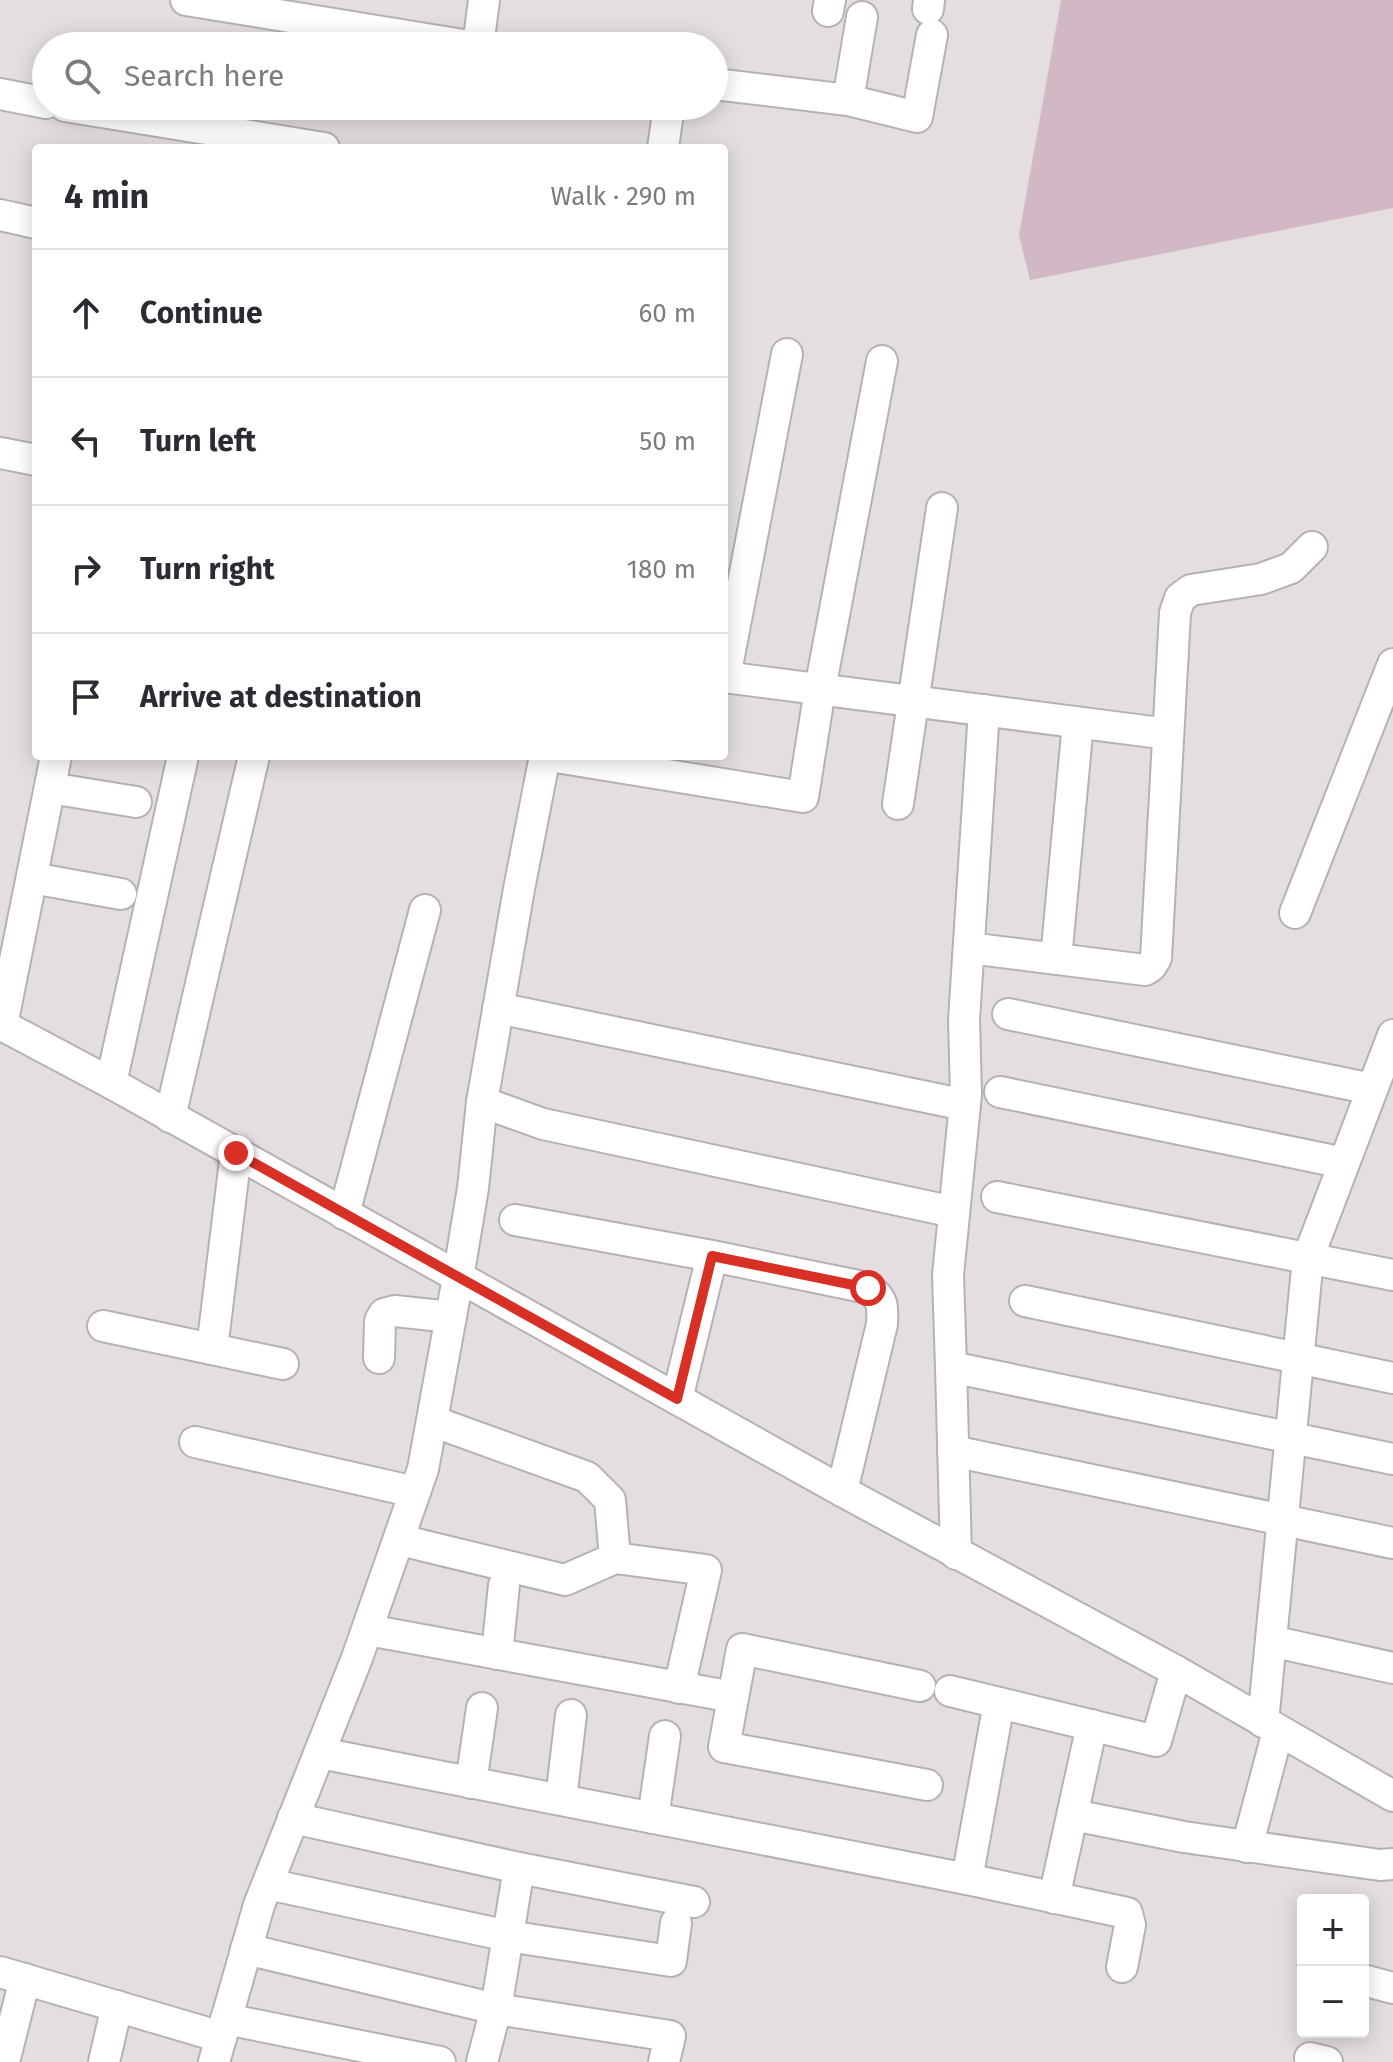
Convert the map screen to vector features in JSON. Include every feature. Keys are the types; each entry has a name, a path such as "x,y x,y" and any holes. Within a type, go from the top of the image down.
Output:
{"street":[{"path":"186,0 383,32"},
{"path":"480,32 484,0"},
{"path":"728,86 848,100 917,117 930,15"},
{"path":"848,100 862,17"},
{"path":"0,94 32,100"},
{"path":"151,120 299,144"},
{"path":"664,144 667,120"},
{"path":"0,215 32,222"},
{"path":"728,656 787,354"},
{"path":"572,760 803,797 820,689 882,361"},
{"path":"0,453 32,459"},
{"path":"898,804 942,508"},
{"path":"969,948 1145,970 1151,966 1156,958 1175,613 1180,598 1191,590 1261,579 1291,568 1312,547"},
{"path":"1295,913 1393,664"},
{"path":"728,678 1168,734"},
{"path":"956,1554 948,1275 965,1105 964,1020 984,710"},
{"path":"1056,959 1078,723"},
{"path":"55,760 1,1024 956,1554 1176,1671 1393,1796"},
{"path":"111,1083 182,760"},
{"path":"170,1117 253,760"},
{"path":"220,2039 259,1905 368,1630 423,1469 473,1188 482,1102 498,1008 546,760"},
{"path":"50,788 136,802"},
{"path":"32,878 121,894"},
{"path":"344,1214 425,910"},
{"path":"498,1008 965,1105"},
{"path":"1008,1014 1372,1089"},
{"path":"1247,1847 1271,1726 1271,1641 1308,1258 1393,1035"},
{"path":"1000,1092 1344,1163"},
{"path":"482,1102 543,1124 954,1212"},
{"path":"212,1349 236,1153"},
{"path":"997,1197 1393,1275"},
{"path":"515,1220 868,1288 880,1297 882,1324 842,1491"},
{"path":"677,1399 712,1256"},
{"path":"1025,1301 1393,1378"},
{"path":"379,1358 380,1321 384,1314 395,1311 451,1317"},
{"path":"103,1326 283,1364"},
{"path":"951,1367 1393,1459"},
{"path":"432,1421 587,1477 610,1500 615,1558"},
{"path":"195,1442 415,1492"},
{"path":"953,1451 1393,1543"},
{"path":"400,1540 565,1580 615,1558 706,1570 679,1688"},
{"path":"497,1654 504,1585"},
{"path":"368,1630 733,1697"},
{"path":"1271,1641 1393,1668"},
{"path":"920,1686 742,1649 724,1747 927,1785"},
{"path":"950,1691 1156,1741 1176,1671"},
{"path":"967,1879 999,1703"},
{"path":"471,1783 482,1708"},
{"path":"561,1799 571,1715"},
{"path":"1054,1898 1092,1725"},
{"path":"653,1818 665,1736"},
{"path":"320,1753 1127,1913 1130,1925 1122,1967"},
{"path":"1073,1815 1247,1847 1380,1865 1393,1864"},
{"path":"268,1884 508,1936 671,1961 685,1912 519,1868 293,1818"},
{"path":"482,2062 496,2009 519,1868"},
{"path":"246,1949 496,2009 670,2036 664,2062"},
{"path":"4,2062 13,1975 220,2039 440,2062"},
{"path":"1369,1982 1393,1988"},
{"path":"104,2062 117,2006"}],"shaded area":[{"path":"1061,0 1393,0 1393,208 1030,280 1019,235"}],"route":[{"path":"236,1153 677,1399 712,1256 868,1288"}]}
